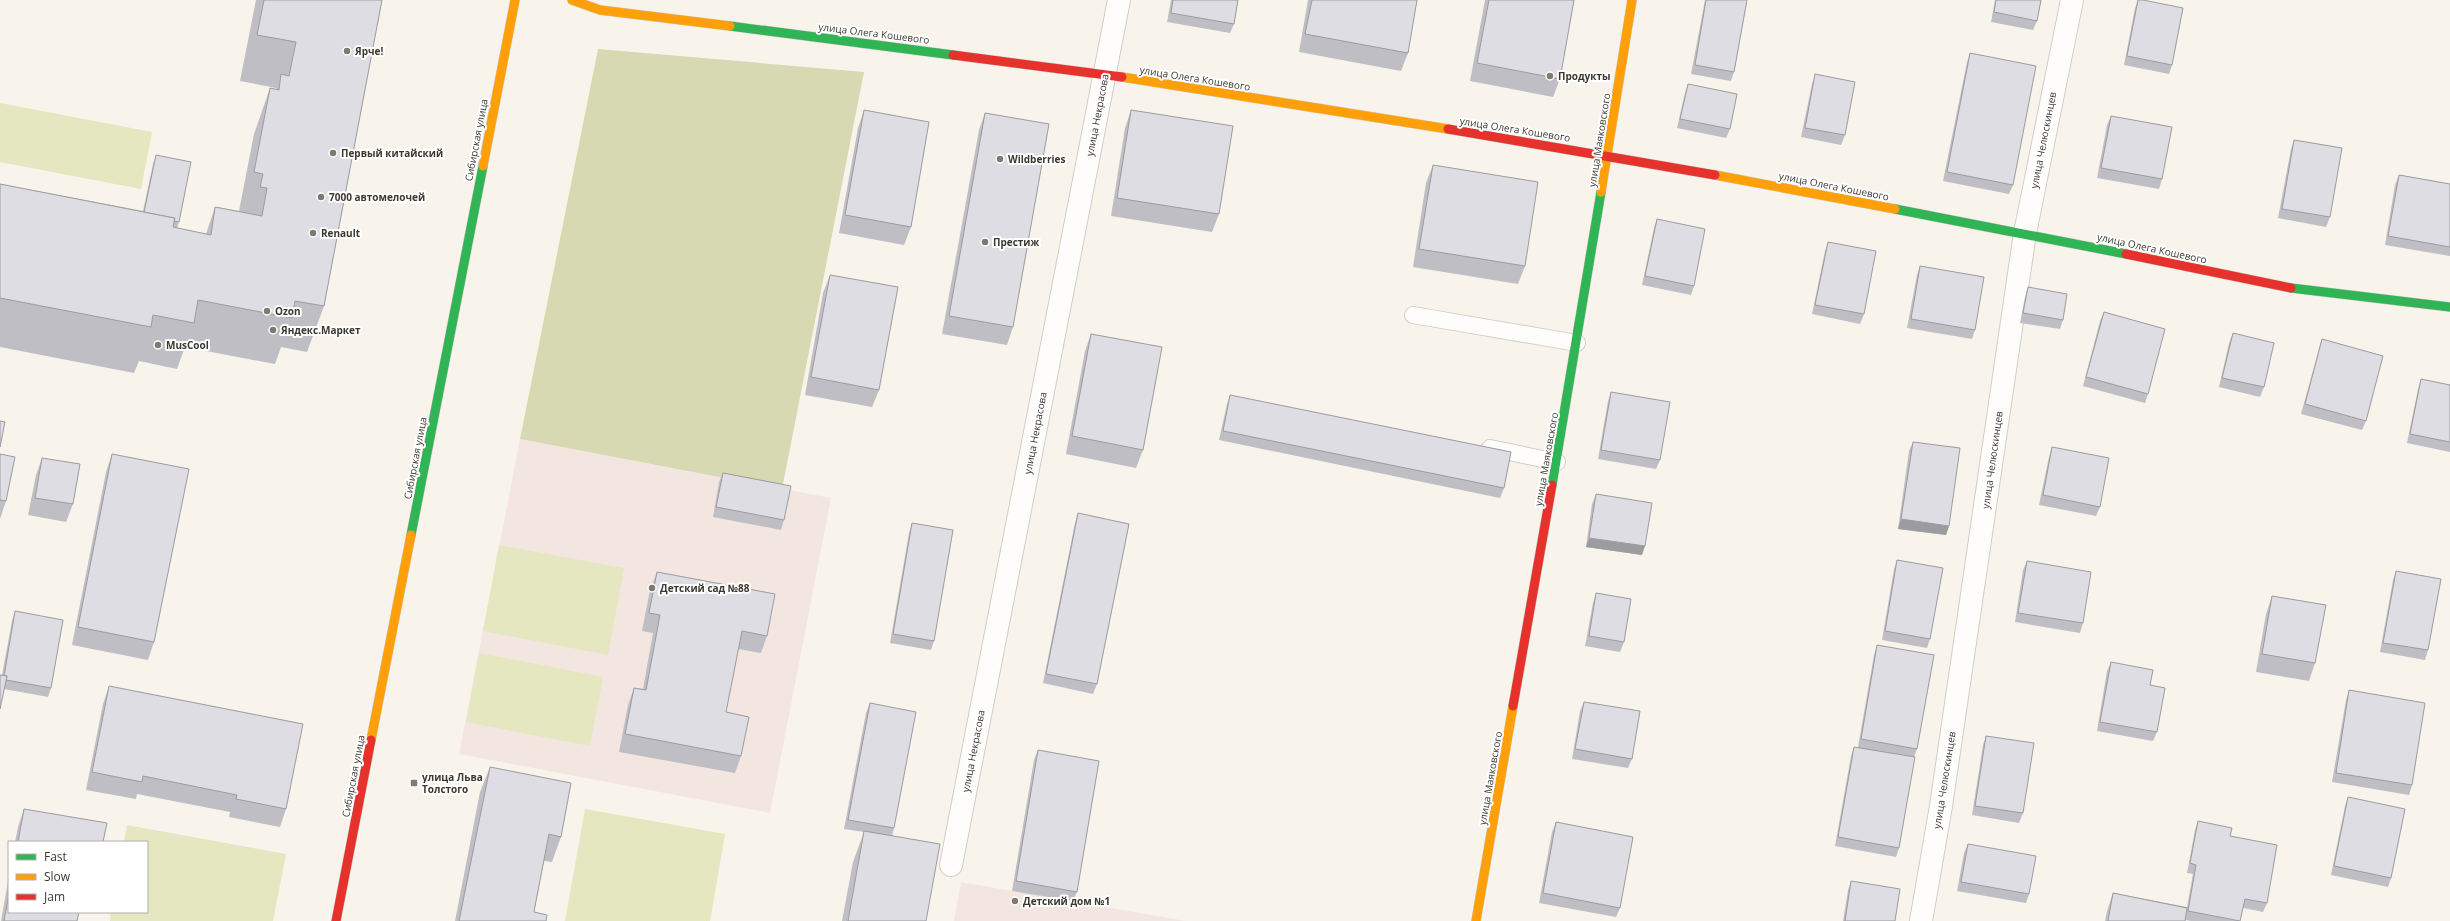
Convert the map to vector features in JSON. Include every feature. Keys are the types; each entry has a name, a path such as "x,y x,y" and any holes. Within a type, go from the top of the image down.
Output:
{"street":[{"name":"Сибирская улица","path":"336,921 515,0"},
{"name":"улица Олега Кошевого","path":"572,0 600,10 1104,74 1608,155 2025,233 2287,287 2450,306"},
{"name":"улица Некрасова","path":"951,865 1119,0"},
{"name":"улица Маяковского","path":"1476,921 1557,462 1632,0"},
{"name":"улица Челюскинцев","path":"1921,921 1942,798 2025,233 2072,0"}],"lane":[{"path":"1413,315 1577,343"},
{"path":"1472,445 1557,462"}],"shaded area":[{"name":"Детский сад №88","path":"520,439 831,498 770,813 459,754"},
{"name":"Детский дом №1","path":"961,882 1186,921 954,921"}],"green space":[{"path":"598,49 864,72 782,489 520,439"},
{"path":"0,103 152,132 141,189 0,162"},
{"path":"499,545 624,568 608,655 483,631"},
{"path":"479,653 603,677 590,746 466,722"},
{"path":"585,809 725,834 710,921 565,921"},
{"path":"127,825 286,854 273,921 110,921 111,913 148,913 148,841 124,841"}],"building":[{"path":"264,0 382,0 324,306 295,301 292,318 198,300 194,323 153,315 151,327 0,298 0,184 175,218 173,227 211,235 215,207 262,216 267,188 260,187 263,174 254,172 270,88 279,90 281,74 289,76 296,42 257,35"},
{"path":"1173,0 1238,0 1234,24 1171,13"},
{"path":"1312,0 1417,0 1408,53 1305,34"},
{"path":"1489,0 1574,0 1560,79 1477,63"},
{"path":"1706,0 1747,0 1734,72 1695,65"},
{"path":"1996,0 2041,0 2037,21 1994,12"},
{"path":"2138,0 2183,8 2172,65 2127,56"},
{"path":"1970,53 2036,66 2013,185 1947,172"},
{"path":"1815,74 1855,82 1845,135 1805,128"},
{"path":"1688,84 1737,94 1730,129 1680,119"},
{"path":"864,110 929,122 911,227 845,215"},
{"path":"1131,110 1233,126 1219,214 1117,198"},
{"path":"985,113 1049,124 1013,327 949,316"},
{"path":"2111,116 2172,127 2162,179 2101,168"},
{"path":"2294,140 2342,148 2330,217 2282,209"},
{"path":"156,155 191,162 179,222 174,221 175,218 144,212"},
{"path":"1433,165 1538,182 1525,266 1419,249"},
{"path":"2399,175 2450,184 2450,247 2388,236"},
{"path":"1657,219 1705,229 1694,286 1645,276"},
{"path":"1828,242 1876,251 1864,314 1815,305"},
{"path":"1920,266 1984,277 1975,330 1911,319"},
{"path":"830,275 898,287 879,390 811,377"},
{"path":"2028,287 2067,294 2063,320 2023,313"},
{"path":"2104,312 2165,329 2148,394 2086,377"},
{"path":"2233,333 2274,343 2264,387 2222,378"},
{"path":"1091,334 1162,347 1143,450 1072,436"},
{"path":"2322,339 2383,356 2366,421 2305,404"},
{"path":"2421,379 2450,385 2450,442 2410,434"},
{"path":"1611,392 1670,402 1660,460 1601,450"},
{"path":"1230,395 1511,452 1504,488 1223,431"},
{"path":"0,421 5,422 0,447"},
{"path":"1913,442 1960,448 1949,526 1901,519"},
{"path":"2052,447 2109,458 2100,507 2043,495"},
{"path":"0,454 15,457 6,501 0,500"},
{"path":"112,454 189,469 154,642 78,627"},
{"path":"42,458 80,464 73,504 35,498"},
{"path":"723,473 791,486 784,520 716,507"},
{"path":"1596,494 1652,503 1645,546 1589,538"},
{"path":"1078,513 1129,524 1097,684 1046,674"},
{"path":"912,523 953,530 934,641 893,634"},
{"path":"1897,560 1943,568 1930,639 1885,631"},
{"path":"2027,561 2091,572 2083,623 2018,613"},
{"path":"2396,571 2441,579 2428,650 2383,643"},
{"path":"657,572 775,594 767,636 742,631 726,712 749,717 741,756 625,734 634,688 646,690 660,615 649,613"},
{"path":"1596,593 1631,599 1624,642 1589,636"},
{"path":"2272,596 2326,605 2315,663 2262,654"},
{"path":"15,611 63,620 51,688 6,680 7,676 4,676"},
{"path":"1877,645 1934,655 1917,749 1861,739"},
{"path":"2111,662 2153,670 2150,685 2165,688 2157,732 2100,722"},
{"path":"0,675 7,676 0,709"},
{"path":"109,686 303,724 286,809 236,799 237,795 143,776 142,782 92,772"},
{"path":"2349,690 2425,703 2412,785 2336,773"},
{"path":"1584,702 1640,711 1632,759 1575,749"},
{"path":"870,703 916,712 894,828 848,820"},
{"path":"1986,736 2034,743 2023,813 1975,806"},
{"path":"1854,747 1915,757 1899,848 1838,837"},
{"path":"1038,750 1099,761 1077,892 1016,881"},
{"path":"490,767 571,783 561,837 549,834 534,912 547,915 546,921 459,921"},
{"path":"2348,797 2405,809 2391,878 2334,866"},
{"path":"24,809 107,823 103,841 18,841"},
{"path":"2198,821 2232,828 2230,836 2277,845 2267,903 2245,899 2240,921 2188,911 2196,865 2190,863"},
{"path":"1556,822 1633,837 1620,908 1543,893"},
{"path":"864,831 940,844 926,921 848,921"},
{"path":"1968,844 2036,856 2029,894 1961,882"},
{"path":"1851,881 1900,889 1895,921 1845,921"},
{"path":"2113,893 2187,908 2185,921 2108,921"},
{"path":"8,899 8,913 79,913 77,921 4,921"}],"traffic: fast":[{"path":"730,26 953,55"},
{"path":"411,535 483,166"},
{"path":"1552,485 1601,192"},
{"path":"1895,209 2126,254"},
{"path":"2291,288 2450,307"}],"traffic: slow":[{"path":"483,166 515,0"},
{"path":"572,0 600,10 730,26"},
{"path":"1601,192 1632,0"},
{"path":"1122,77 1448,129"},
{"path":"1715,175 1895,209"},
{"path":"371,740 411,535"},
{"path":"1476,921 1513,706"}],"traffic: jam":[{"path":"953,55 1122,77"},
{"path":"1448,129 1715,175"},
{"path":"2126,254 2291,288"},
{"path":"1513,706 1552,485"},
{"path":"336,921 371,740"}],"place":[{"name":"Ярче!","path":"347,51"},
{"name":"Продукты","path":"1550,76"},
{"name":"Первый китайский","path":"333,153"},
{"name":"Wildberries","path":"1000,159"},
{"name":"7000 автомелочей","path":"321,197"},
{"name":"Renault","path":"313,233"},
{"name":"Престиж","path":"985,242"},
{"name":"Ozon","path":"267,311"},
{"name":"Яндекс.Маркет","path":"273,330"},
{"name":"MusCool","path":"158,345"},
{"name":"Детский сад №88","path":"652,588"},
{"name":"улица Льва Толстого","path":"414,783"},
{"name":"Детский дом №1","path":"1015,901"}]}
